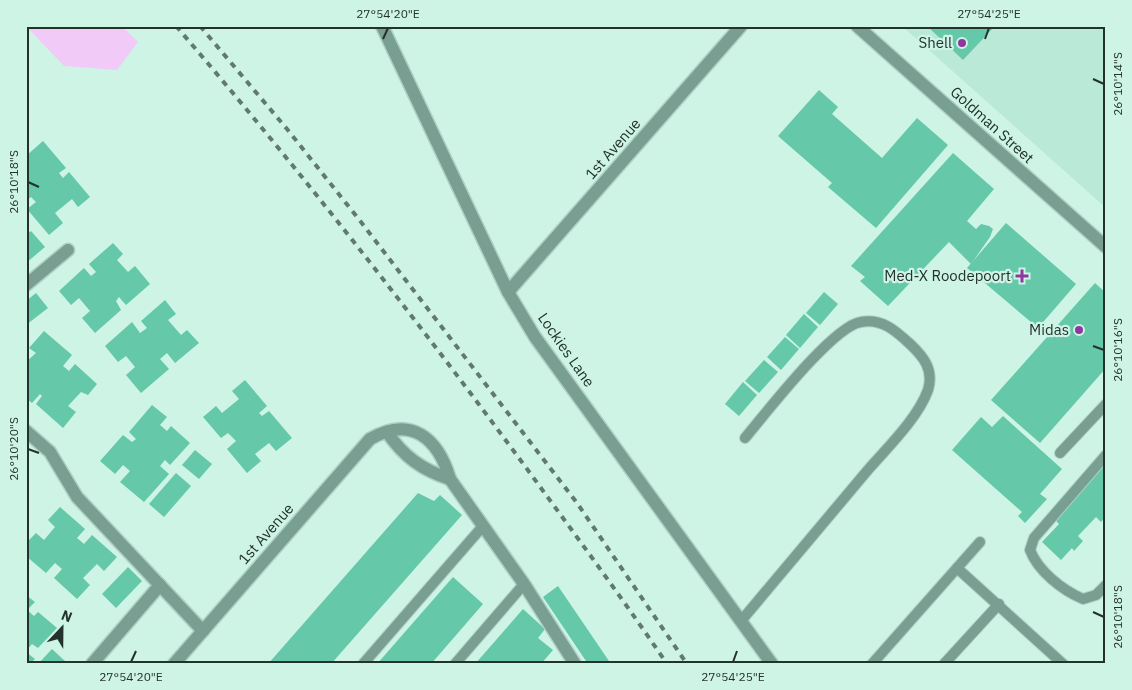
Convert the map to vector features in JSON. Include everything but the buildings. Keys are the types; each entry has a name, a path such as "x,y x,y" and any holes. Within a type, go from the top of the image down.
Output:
{"street":[{"name":"Lockies Lane","path":"382,26 508,292 541,345 772,664"},
{"name":"1st Avenue","path":"508,292 742,26"},
{"name":"Goldman Street","path":"857,26 1106,247"},
{"path":"26,285 68,250"},
{"path":"450,479 428,472 418,465 395,444 387,432 403,429 424,435 435,444 450,479 524,584 575,664"},
{"path":"26,431 50,452 77,497 203,631"},
{"name":"1st Avenue","path":"174,664 370,439 387,432"},
{"path":"92,664 160,585"}],"lane":[{"path":"741,621 902,430 928,389 930,370 924,356 894,330 880,322 863,321 850,324 814,358 745,438"},
{"path":"1060,453 1106,404"},
{"path":"1106,455 1034,538 1030,550 1035,562 1070,594 1083,599 1096,595 1106,584"},
{"path":"363,664 482,526"},
{"path":"872,664 980,542"},
{"path":"957,568 999,604 1063,664"},
{"path":"455,664 524,584"},
{"path":"944,664 999,604"}],"shaded area":[{"path":"26,26 122,26 138,42 117,70 64,66"},
{"path":"902,26 1106,26 1106,208"}],"railway":[{"path":"176,26 313,190 401,302 530,473 667,664"},
{"path":"200,26 287,129 361,222 577,503 687,664"}],"place":[{"name":"Shell","path":"962,43"},
{"name":"Med-X Roodepoort","path":"1022,276"},
{"name":"Midas","path":"1079,330"}]}
